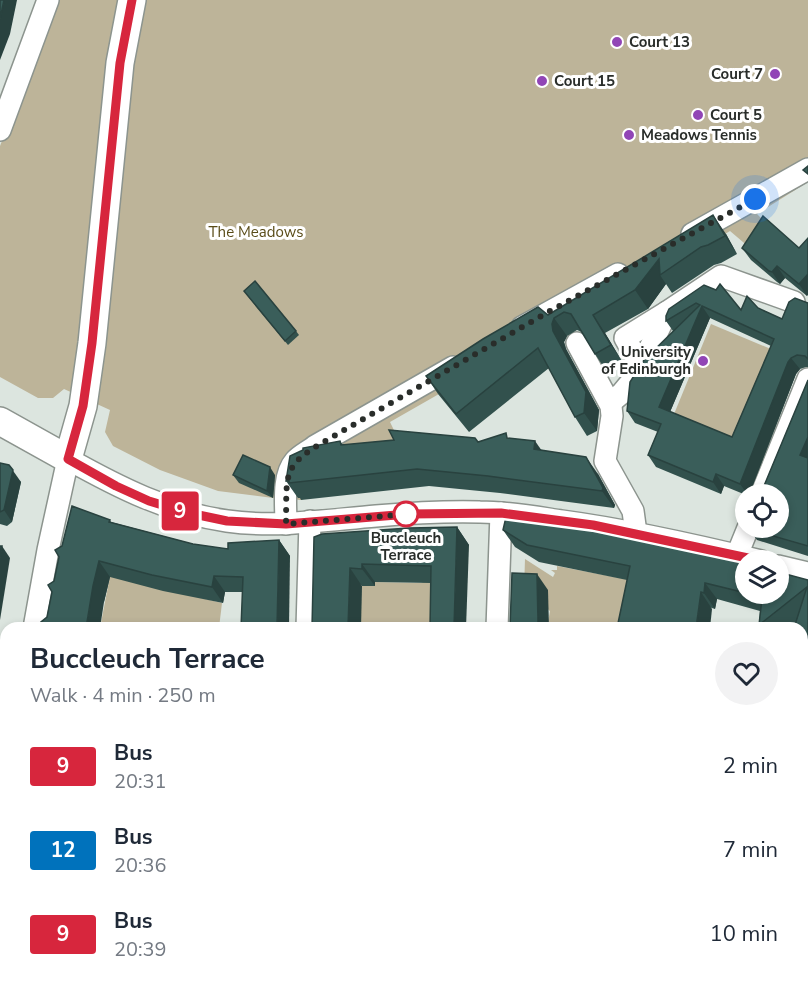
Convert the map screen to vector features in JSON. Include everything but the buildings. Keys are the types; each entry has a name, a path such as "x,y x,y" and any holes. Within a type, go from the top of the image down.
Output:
{"main road":[{"path":"0,421 68,459 83,406 92,343 120,63 132,0"}],"street":[{"path":"0,130 48,0"},
{"path":"670,246 808,168"},
{"path":"502,339 640,262"},
{"path":"610,403 631,384 667,312 721,276 794,302"},
{"path":"577,343 610,403 612,416 605,461 633,511 636,533"},
{"path":"286,524 288,478 296,460 315,446 473,356"},
{"path":"765,484 808,379"},
{"path":"35,622 68,459 116,486 149,501 180,511 227,521 286,524 418,513 501,513 593,525 735,555"},
{"path":"497,622 501,513"},
{"path":"307,622 310,521"},
{"path":"789,569 808,573"}],"green space":[{"name":"The Meadows","path":"57,0 808,0 808,182 757,214 769,226 750,248 730,231 560,333 439,394 390,422 407,457 301,500 218,491 160,470 113,446 105,432 110,410 64,389 53,398 38,398 0,377 0,146"},
{"path":"711,324 778,352 739,447 672,419"},
{"path":"525,559 553,577 555,573 551,570 557,570 557,566 625,579 638,577 618,622 548,622 550,611 524,590"},
{"path":"449,570 443,622 360,622 354,586 374,586 375,582 421,583"},
{"path":"110,576 222,603 220,622 101,622"}],"bus line":[{"name":"9","path":"132,0 120,63 92,343 83,406 68,459 116,486 149,501 227,521 286,524 409,514 501,513 593,525 735,555"}],"place":[{"name":"Court 13","path":"617,42"},
{"name":"Court 7","path":"775,74"},
{"name":"Court 15","path":"542,81"},
{"name":"Court 5","path":"698,115"},
{"name":"Meadows Tennis","path":"629,135"},
{"name":"University of Edinburgh","path":"703,361"},
{"name":"Buccleuch Terrace","path":"406,514"}],"route":[{"path":"406,514 409,514 286,524 288,478 291,468 296,460 315,446 550,311 755,199"}]}
